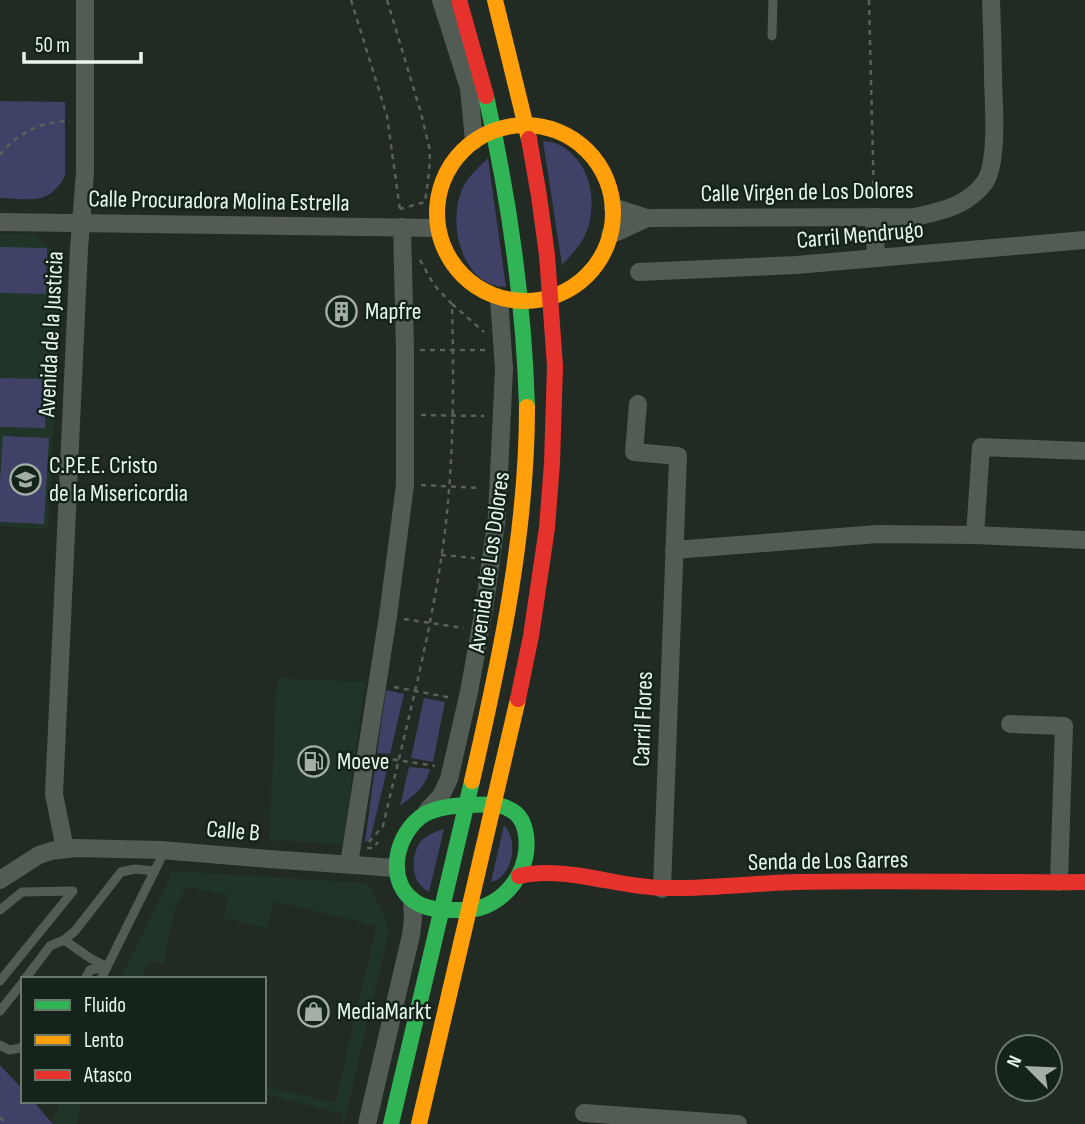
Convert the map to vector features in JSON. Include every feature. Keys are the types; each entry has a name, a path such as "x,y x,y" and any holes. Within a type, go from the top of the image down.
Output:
{"main road":[{"name":"Avenida de Los Dolores","path":"391,1124 496,678 517,557 526,457 527,367 509,215 495,130 459,0"},
{"name":"Avenida de Los Dolores","path":"419,1124 531,636 547,528 552,463 555,366 540,196 526,124 495,0"},
{"path":"526,124 559,131 580,144 597,162 608,183 613,207 610,235 600,259 583,279 567,291 551,298 521,302 499,298 481,290 465,279 452,264 443,247 438,228 437,203 443,179 456,158 474,141 495,130 526,124"},
{"path":"494,805 515,812 524,826 524,860 519,877 507,892 485,907 469,910 425,907 412,900 398,881 397,868 403,839 410,827 422,816 440,808 494,805"},
{"path":"526,842 574,876"},
{"name":"Senda de Los Garres","path":"519,877 537,872 620,885 662,888 788,881 1085,882"}],"street":[{"name":"Avenida de la Justicia","path":"65,849 54,794 78,263 85,172 85,0"},
{"path":"441,0 469,88 474,141"},
{"name":"Calle Virgen de Los Dolores","path":"613,207 647,218 915,217 947,210 967,200 986,180 995,134 991,0"},
{"path":"874,217 876,258"},
{"name":"Calle Virgen de Los Dolores","path":"610,235 647,218"},
{"name":"Calle Procuradora Molina Estrella","path":"0,222 438,228"},
{"path":"349,864 388,616 405,485 402,228"},
{"name":"Carril Mendrugo","path":"639,272 796,265 1085,240"},
{"path":"422,816 447,786 469,692 485,603 497,516 504,369 499,298"},
{"name":"Carril Flores","path":"638,404 634,452 678,456 662,888"},
{"path":"975,535 981,447 1085,451"},
{"path":"674,550 878,534 1085,540"},
{"path":"1010,724 1064,726 1059,882"},
{"path":"0,880 39,855 65,849"},
{"name":"Calle B","path":"65,849 165,850 397,868"},
{"path":"366,1124 411,935 412,900"},
{"path":"584,1113 738,1124"}],"lane":[{"path":"772,36 773,0"},
{"path":"102,977 165,850"},
{"path":"26,977 50,946 75,931 121,872 135,869 155,871"},
{"path":"0,910 22,892 73,891 0,981"},
{"path":"64,940 107,967"},
{"path":"86,977 90,970 107,967"},
{"path":"0,1011 21,984"},
{"path":"0,1045 9,1050 21,1048"}],"path":[{"path":"351,0 387,116 402,228"},
{"path":"387,0 430,151 425,202 400,209"},
{"path":"869,0 874,217"},
{"path":"0,155 17,138 35,127 65,121 85,122"},
{"path":"404,249 417,254 434,285 484,332 490,351 405,350"},
{"path":"382,838 373,848 363,848 383,826 430,624 441,555 452,454 452,304"},
{"path":"405,414 487,416"},
{"path":"405,485 484,488"},
{"path":"441,555 475,558"},
{"path":"388,616 467,628"},
{"path":"377,682 452,698"},
{"path":"366,756 438,766"},
{"path":"0,1117 6,1124"}],"shaded area":[{"path":"0,101 65,102 65,176 59,186 45,196 37,199 0,198"},
{"path":"543,141 559,144 572,154 584,169 590,186 591,215 585,236 562,265"},
{"path":"488,158 506,287 491,284 479,277 462,252 458,237 457,206 461,192 469,178"},
{"path":"33,233 61,258 62,268 48,529 0,526 0,234"},
{"path":"0,247 47,248 46,294 0,293"},
{"path":"0,378 46,379 45,428 0,427"},
{"name":"C.P.E.E. Cristo de la Misericordia","path":"3,436 49,438 44,524 0,522"},
{"name":"Moeve","path":"277,678 365,682 343,844 269,840"},
{"path":"386,690 404,694 390,754 377,753"},
{"path":"424,698 445,702 433,762 411,758"},
{"path":"376,760 389,762 370,840 365,842"},
{"path":"409,767 430,769 422,787 400,806"},
{"path":"504,825 509,832 512,848 509,866 498,879 491,882"},
{"path":"444,829 429,892 417,880 415,854 424,838"},
{"path":"173,871 368,883 386,918 389,932 344,1124 343,1114 266,1095 266,1086 335,1103 376,926 274,901 267,928 224,918 228,895 187,887 175,908 164,964 150,961 142,977 121,977"},
{"path":"0,1065 21,1088 21,1103 35,1103 53,1124 0,1124"},
{"path":"60,1103 82,1103 77,1124 51,1122"}],"traffic: fast":[{"path":"486,96 514,251 523,329 527,407"},
{"path":"391,1124 472,781"},
{"path":"467,805 499,805 520,818 527,844 521,871 504,894 480,908 442,910 419,904 408,895 397,872 400,845 406,833 425,814 446,807 467,805"}],"traffic: slow":[{"path":"495,0 529,139"},
{"path":"525,125 559,132 587,151 606,179 613,213 606,247 587,275 559,294 525,301 491,294 463,275 444,247 437,213 444,179 463,151 491,132 525,125"},
{"path":"472,781 502,643 517,549 526,455 527,407"},
{"path":"419,1124 518,699"}],"traffic: jam":[{"path":"459,0 486,96"},
{"path":"518,699 531,636 547,528 555,366 547,255 529,139"},
{"path":"519,876 556,873 666,888 834,881 1085,882"}],"place":[{"name":"Mapfre","path":"342,311"},
{"name":"C.P.E.E. Cristo de la Misericordia","path":"26,479"},
{"name":"Moeve","path":"314,761"},
{"name":"MediaMarkt","path":"314,1011"}]}
